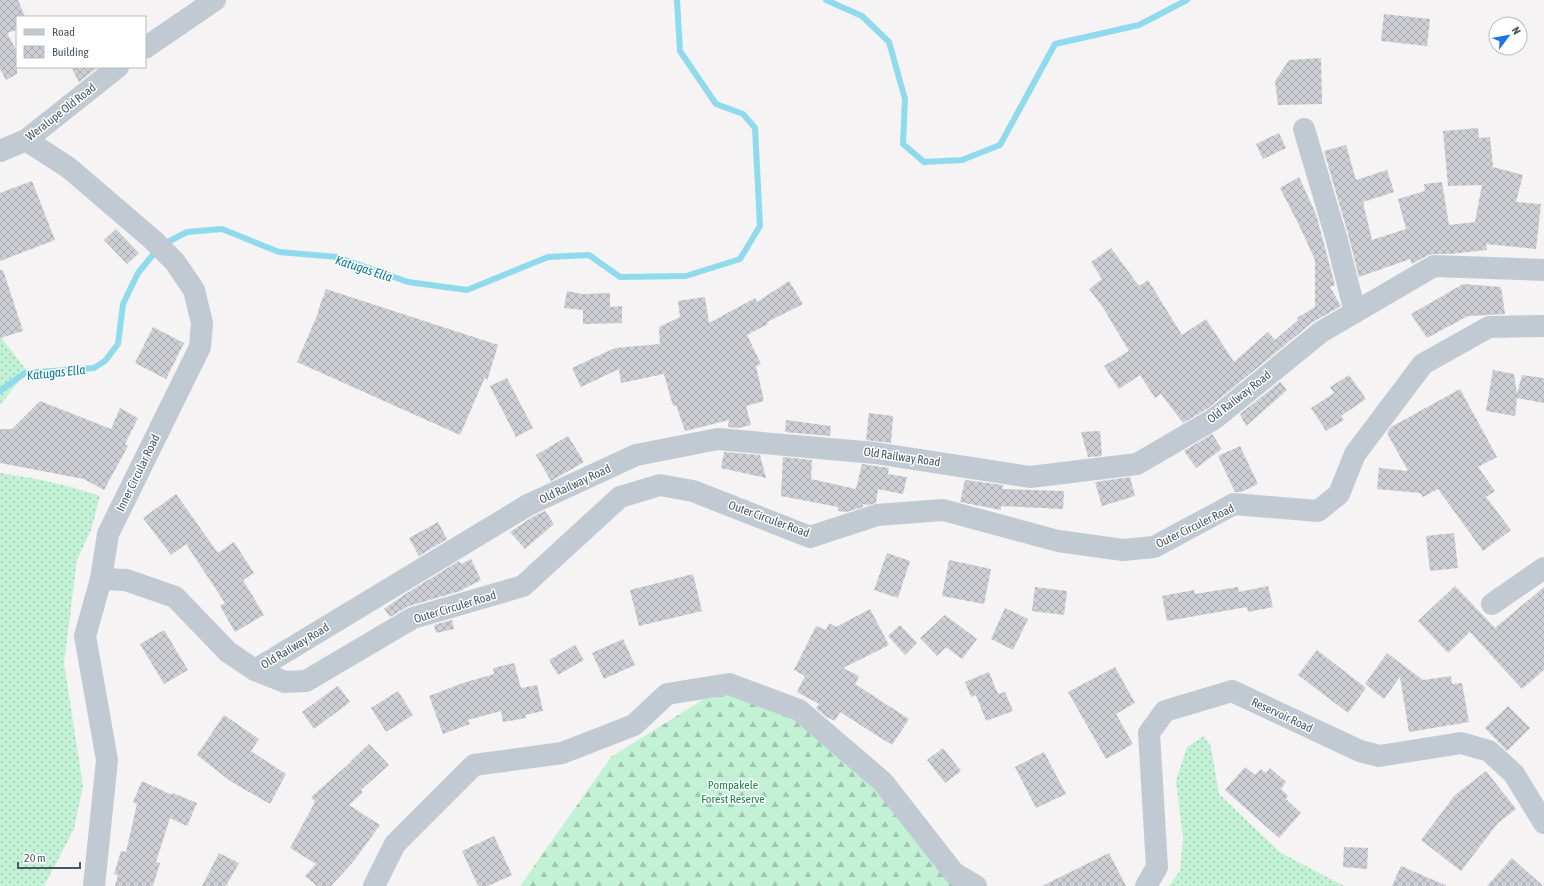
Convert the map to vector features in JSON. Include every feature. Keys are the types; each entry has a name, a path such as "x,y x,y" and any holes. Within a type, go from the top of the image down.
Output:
{"street":[{"path":"146,47 215,0"},
{"name":"Weralupe Old Road","path":"0,151 26,140 117,68"},
{"path":"1304,129 1336,237 1355,312"},
{"name":"Inner Circular Road","path":"26,140 69,168 159,246 175,262 194,290 202,323 200,347 108,534 101,579 85,636 107,760 94,886"},
{"name":"Old Railway Road","path":"256,670 528,506 636,455 718,439 875,453 1030,477 1137,464 1214,419 1321,332 1434,266 1544,270"},
{"name":"Outer Circuler Road","path":"101,579 126,580 175,597 228,652 256,670 285,682 306,681 413,618 523,586 620,497 660,485 693,491 810,537 877,515 943,510 1058,541 1123,550 1154,547 1234,504 1318,511 1339,494 1355,454 1423,364 1489,327 1544,326"},
{"path":"1492,604 1544,568"},
{"path":"374,886 395,844 474,765 562,753 634,725 668,694 729,684 799,710 884,782 954,873 976,886"},
{"name":"Reservoir Road","path":"1146,886 1157,868 1149,733 1165,712 1232,691 1360,752 1379,756 1461,743 1490,752 1514,774 1544,823"}],"green space":[{"path":"0,336 27,371 0,405"},
{"path":"0,473 37,479 100,496 91,530 77,560 64,663 83,786 74,829 44,886 0,886"},
{"name":"Pompakele Forest Reserve","path":"731,682 824,737 976,886 520,886 611,757"},
{"path":"1204,736 1211,747 1219,794 1281,853 1344,886 1169,886 1180,871 1183,838 1176,781 1187,747"}],"building":[{"path":"0,0 18,0 25,16 16,16 16,30 7,33 16,50 17,74 6,80 0,69"},
{"path":"1384,14 1430,19 1427,46 1381,41"},
{"path":"1321,58 1322,104 1278,105 1275,81 1289,60"},
{"path":"72,68 97,68 79,82"},
{"path":"1478,128 1479,138 1490,137 1493,167 1523,175 1516,202 1541,204 1536,249 1486,244 1487,250 1428,255 1412,264 1410,259 1359,277 1324,151 1346,145 1356,180 1387,170 1394,192 1363,202 1372,240 1406,229 1398,199 1425,191 1424,184 1442,182 1449,225 1475,222 1482,185 1448,186 1443,131"},
{"path":"1279,133 1286,148 1263,159 1256,144"},
{"path":"1299,177 1316,214 1335,285 1330,287 1341,306 1313,322 1207,409 1183,423 1161,394 1155,398 1140,375 1119,389 1104,366 1129,351 1102,306 1089,289 1102,279 1091,262 1111,248 1139,286 1148,280 1182,335 1206,319 1234,362 1268,332 1275,340 1298,320 1297,318 1315,307 1315,260 1280,188"},
{"path":"32,181 55,240 0,261 0,193"},
{"path":"116,229 139,253 127,264 104,240"},
{"path":"0,270 3,270 23,331 0,338"},
{"path":"789,281 803,304 767,322 768,324 747,335 761,364 756,366 764,401 746,406 751,425 738,428 728,427 729,420 685,431 676,405 673,406 664,374 621,383 619,369 581,387 572,368 615,348 660,344 659,327 680,317 678,301 705,297 709,323 755,298 757,302"},
{"path":"1463,284 1501,287 1505,314 1468,316 1427,338 1411,314"},
{"path":"326,289 498,345 487,381 485,377 460,435 297,362 319,311"},
{"path":"567,291 582,294 610,293 610,307 622,306 622,323 583,324 583,310 564,308"},
{"path":"153,327 184,343 166,379 135,363"},
{"path":"1493,370 1514,374 1517,394 1522,375 1544,378 1544,403 1517,398 1515,416 1486,411"},
{"path":"1349,375 1366,399 1341,416 1344,420 1326,431 1311,408 1334,393 1330,387"},
{"path":"507,378 533,428 516,437 490,386"},
{"path":"1280,382 1287,390 1246,426 1240,414"},
{"path":"1460,389 1497,457 1478,467 1495,491 1486,497 1511,530 1483,551 1438,489 1423,497 1420,493 1377,489 1379,468 1408,471 1387,433 1391,427"},
{"path":"40,401 111,429 120,408 138,418 125,444 128,446 104,490 84,479 0,463 0,429 12,429"},
{"path":"869,413 893,416 891,443 866,440"},
{"path":"786,420 831,426 830,436 785,432"},
{"path":"1100,431 1102,456 1088,457 1081,432"},
{"path":"1212,434 1222,449 1196,468 1184,451"},
{"path":"568,436 584,462 551,481 536,455"},
{"path":"1240,446 1258,484 1241,492 1235,492 1218,456"},
{"path":"724,452 760,455 766,478 721,468"},
{"path":"783,457 812,460 811,479 856,489 862,464 889,468 888,474 907,477 903,494 878,489 876,503 868,505 863,504 863,507 846,512 838,511 838,507 781,496"},
{"path":"1130,477 1135,496 1102,506 1095,482"},
{"path":"965,480 1003,485 1002,489 1064,491 1063,509 1001,506 1001,510 960,502"},
{"path":"176,494 218,553 234,542 254,573 243,580 264,615 235,632 220,606 225,603 186,544 171,555 143,518"},
{"path":"545,511 554,524 525,549 510,532 534,516"},
{"path":"438,522 447,539 419,556 409,538"},
{"path":"1454,533 1458,568 1430,571 1426,536"},
{"path":"887,553 910,561 898,598 874,590"},
{"path":"471,559 481,580 460,591 409,606 390,617 384,609 459,561 461,564"},
{"path":"949,560 991,569 984,604 942,596"},
{"path":"693,574 702,611 639,626 630,590"},
{"path":"1268,586 1273,607 1248,612 1247,607 1167,621 1162,596 1194,590 1195,594 1238,587 1239,592"},
{"path":"1455,586 1495,628 1544,587 1544,670 1522,689 1470,632 1448,653 1418,621"},
{"path":"1035,587 1067,591 1064,615 1032,611"},
{"path":"1005,608 1028,619 1013,650 991,639"},
{"path":"870,609 889,645 843,668 859,676 855,684 909,719 892,745 840,712 835,721 825,716 816,708 819,704 797,692 805,676 794,670 816,626 826,630 829,623 836,627"},
{"path":"945,615 977,639 962,659 946,647 937,656 920,638"},
{"path":"452,620 454,629 436,633 434,625"},
{"path":"900,625 917,643 905,655 888,636"},
{"path":"164,630 188,670 164,684 140,644"},
{"path":"623,639 635,665 604,679 592,653"},
{"path":"575,645 584,660 558,675 549,660"},
{"path":"1317,650 1366,688 1348,713 1298,675"},
{"path":"1387,653 1423,680 1451,676 1452,684 1462,683 1469,722 1409,732 1400,677 1384,699 1365,684"},
{"path":"514,663 521,688 537,685 543,711 525,715 526,718 503,722 501,711 468,720 470,724 443,734 429,696 463,683 494,674 493,668"},
{"path":"1115,667 1135,703 1116,714 1133,744 1106,759 1068,692"},
{"path":"989,672 998,694 1005,692 1013,711 986,721 976,695 971,697 965,682"},
{"path":"338,686 350,702 314,729 302,712"},
{"path":"398,691 413,715 386,732 371,708"},
{"path":"1508,706 1530,728 1507,751 1485,728"},
{"path":"224,715 259,739 251,751 286,774 270,804 230,781 197,755"},
{"path":"369,744 389,765 361,790 363,792 349,805 380,825 353,862 331,886 317,886 305,876 316,864 290,848 315,802 311,797"},
{"path":"943,748 961,771 945,783 927,760"},
{"path":"1044,752 1066,794 1036,808 1015,767"},
{"path":"1245,767 1255,775 1261,769 1266,773 1270,768 1286,782 1281,789 1288,796 1286,799 1301,813 1279,838 1225,790"},
{"path":"1486,771 1516,809 1498,823 1461,871 1421,840 1455,795"},
{"path":"142,781 172,795 173,793 197,803 187,826 170,818 156,862 160,863 153,886 115,886 118,875 114,874 121,851 126,852 137,804 133,802"},
{"path":"494,836 512,875 488,886 478,886 462,851"},
{"path":"1344,847 1368,848 1367,869 1343,867"},
{"path":"219,853 239,863 226,886 202,886"},
{"path":"1109,853 1126,886 1042,886"},
{"path":"1512,858 1543,886 1487,886"},
{"path":"1401,866 1447,886 1392,886"}],"waterway":[{"name":"Katugas Ella","path":"0,391 25,373 94,368 105,361 118,344 123,304 138,273 160,246 187,232 222,229 279,252 337,257 408,282 467,290 548,257 589,255 620,277 686,276 740,259 760,226 755,128 743,114 716,104 680,51 677,0"},
{"path":"826,0 862,16 889,42 905,99 903,144 924,162 962,160 1000,145 1055,44 1139,25 1187,0"}]}
